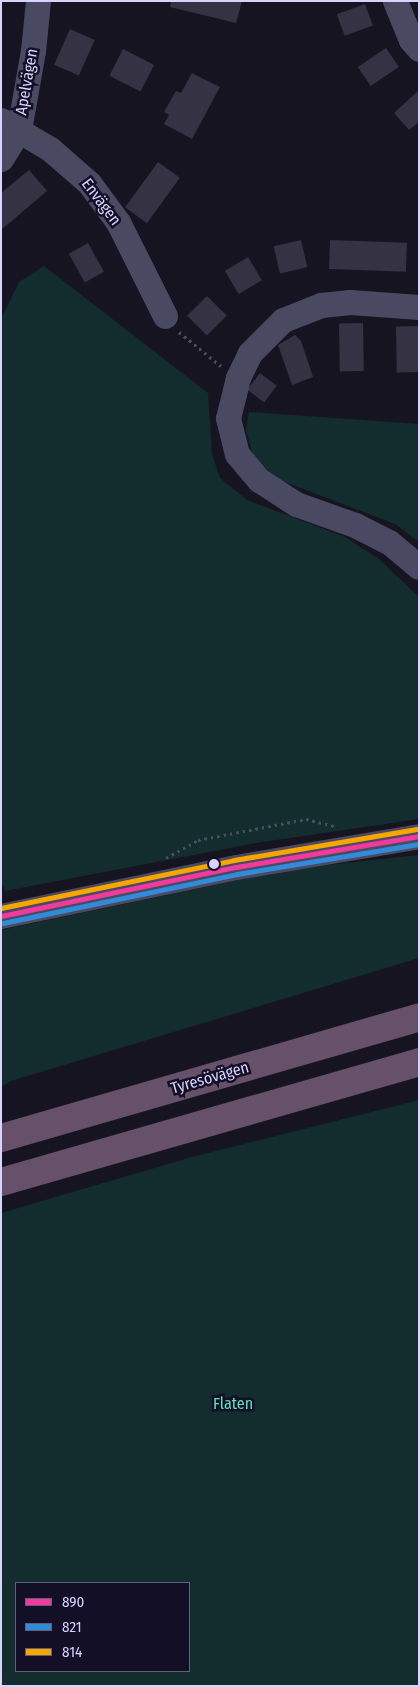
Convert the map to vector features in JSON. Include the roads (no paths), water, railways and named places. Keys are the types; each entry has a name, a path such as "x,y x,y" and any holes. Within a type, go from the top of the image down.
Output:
{"highway":[{"name":"Tyresövägen","path":"1,1138 419,1017"},
{"path":"1,1182 419,1062"}],"street":[{"name":"Apelvägen","path":"1,159 33,52 38,1"},
{"path":"395,1 411,40 419,49"},
{"name":"Envägen","path":"10,125 50,149 89,183 118,222 165,316"},
{"path":"419,307 350,302 320,305 283,320 250,353 238,378 228,418 237,454 259,480 296,504 355,524 389,542 419,566"},
{"path":"1,916 236,867 419,836"}],"park label":[{"name":"Flaten","path":"233,1404"}]}
